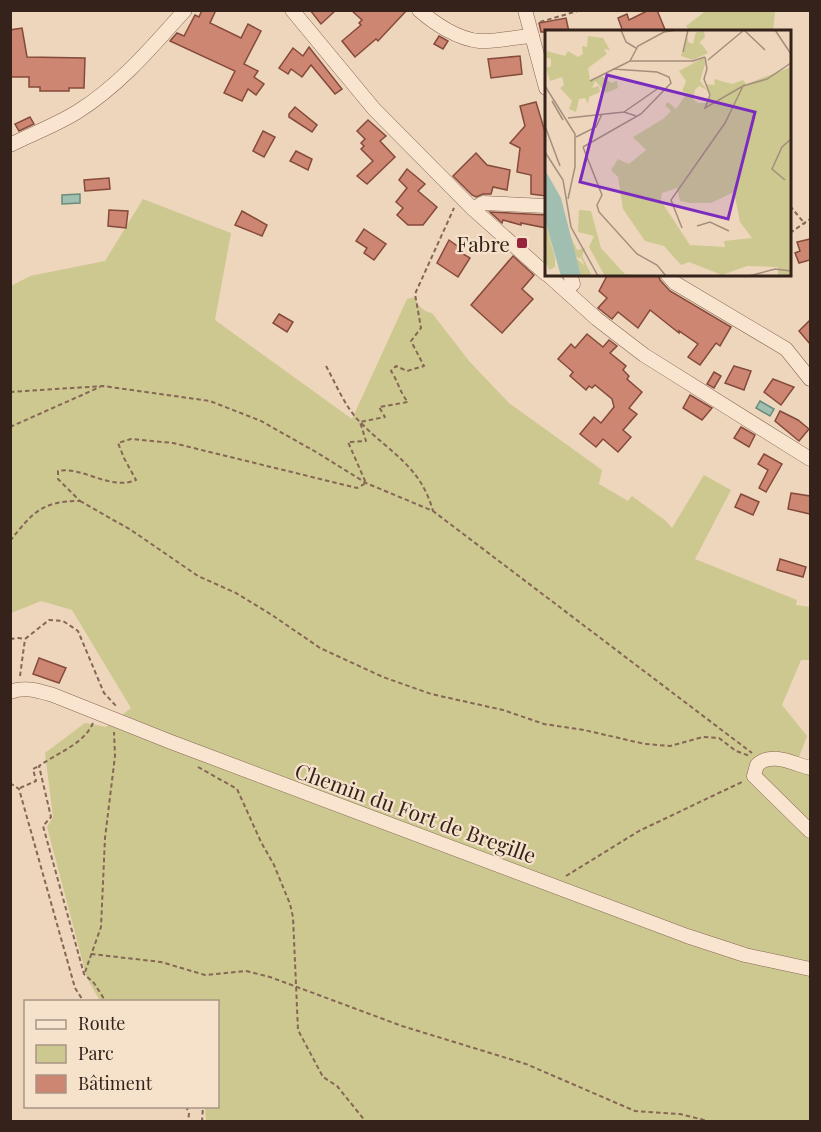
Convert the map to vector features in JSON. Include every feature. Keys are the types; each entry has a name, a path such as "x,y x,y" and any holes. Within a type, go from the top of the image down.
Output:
{"street":[{"path":"10,145 76,113 101,96 148,52 185,10"},
{"path":"292,10 374,110 473,209 545,272"},
{"path":"419,10 428,18 459,36 479,41 529,23 545,84"},
{"path":"473,209 483,203 545,206"},
{"path":"549,276 614,333 644,355 810,459"},
{"path":"669,276 675,283 786,349 809,372"},
{"name":"Chemin du Fort de Bregille","path":"14,691 33,689 95,713 116,714 687,936 745,955 810,969"},
{"path":"810,768 766,758 757,765 754,776 810,831"}],"path":[{"path":"529,23 581,10"},
{"path":"360,422 385,417 379,407 408,402 401,394 399,383 391,371 396,366 406,371 424,366 411,340 421,328 415,294 457,201"},
{"path":"791,208 805,224"},
{"path":"791,232 810,219"},
{"path":"326,366 352,413 411,467 428,493 433,511"},
{"path":"10,427 102,386"},
{"path":"10,392 102,386 210,401 261,421 366,483 433,511 761,760"},
{"path":"360,422 366,441 348,442 366,483"},
{"path":"366,483 357,488 275,470 173,443 130,439 118,443 136,480 127,484 100,480 66,470 58,471 58,479 80,501 131,530 198,576 236,593 320,648 384,677 431,694 503,710 544,724 584,730 645,744 670,746 703,737 719,738 736,751 761,760"},
{"path":"10,541 23,524 43,506 58,501 80,501"},
{"path":"10,639 25,639 49,620 63,621 78,631 104,693 116,714 115,756 105,838 101,927 84,974"},
{"path":"14,691 25,639"},
{"path":"19,789 36,781 33,769 89,732 95,713"},
{"path":"39,766 51,817 43,826 84,974 94,983 105,1000"},
{"path":"198,767 237,789 274,865 290,904 293,918 298,1030 323,1077 337,1086 366,1122"},
{"path":"547,883 567,876 639,831 754,776"},
{"path":"10,783 19,789 75,988 83,1000"},
{"path":"91,954 161,962 205,975 246,971 270,977 402,1026 526,1064 635,1111 680,1114 712,1122"}],"green space":[{"path":"707,10 775,11 773,30 689,30 686,26"},
{"path":"143,199 231,233 215,320 352,419 407,299 415,297 419,306 432,313 469,361 509,403 602,470 599,484 628,501 632,496 672,528 704,475 731,490 695,559 797,600 796,605 810,607 810,660 801,660 782,705 807,736 799,757 798,771 810,775 810,1121 206,1121 205,1108 219,1108 219,1000 99,1000 87,978 47,827 53,817 45,753 85,723 106,727 131,708 72,610 41,601 11,613 11,286 30,276 105,261"}],"shaded area":[{"path":"80,194 80,203 62,204 62,195"},
{"path":"760,401 774,409 770,416 756,408"}],"building":[{"path":"202,10 216,10 210,23 241,38 248,24 261,31 244,64 258,71 254,77 264,84 256,95 248,89 242,101 224,93 235,71 170,41 177,33 184,36 195,15 199,17"},
{"path":"310,10 336,10 321,24"},
{"path":"351,10 407,10 378,41 376,39 355,57 342,41 361,25 359,23 362,20"},
{"path":"649,10 657,10 665,30 622,30 618,18 627,14 629,20"},
{"path":"566,18 569,30 541,32 539,23"},
{"path":"22,28 27,57 85,58 84,88 69,88 69,91 40,91 40,87 29,87 29,77 10,77 10,30"},
{"path":"439,36 448,41 443,49 434,44"},
{"path":"309,47 342,89 335,94 311,65 302,77 291,69 288,74 279,68 293,48 303,56"},
{"path":"520,56 522,74 491,78 488,59"},
{"path":"536,102 545,132 545,196 531,194 531,175 517,172 520,148 510,143 525,126 520,106"},
{"path":"295,107 317,125 312,132 289,117"},
{"path":"30,117 34,124 19,131 15,124"},
{"path":"368,120 386,136 380,141 395,157 367,184 357,176 373,161 361,149 364,146 361,143 365,139 357,131"},
{"path":"263,131 275,137 264,157 253,151"},
{"path":"296,151 312,159 308,170 290,161"},
{"path":"476,153 487,165 510,170 507,190 493,187 491,194 476,197 453,176"},
{"path":"407,169 425,184 418,191 437,207 423,225 408,225 397,215 403,208 396,202 407,188 399,180"},
{"path":"109,178 110,189 85,191 84,180"},
{"path":"109,210 128,211 126,228 108,226"},
{"path":"242,211 267,225 262,236 235,225"},
{"path":"490,212 545,215 545,228 503,220 502,223"},
{"path":"364,229 386,244 374,260 364,253 367,248 356,241"},
{"path":"810,239 810,260 799,263 795,253 800,251 797,242"},
{"path":"449,240 460,248 458,251 470,258 458,277 437,263"},
{"path":"513,256 534,275 522,289 533,299 502,333 471,305"},
{"path":"607,276 659,276 670,291 731,327 720,346 716,343 700,365 688,357 698,344 679,331 679,333 650,310 638,328 618,312 612,319 598,308 607,298 599,291"},
{"path":"279,314 293,322 287,332 273,323"},
{"path":"810,320 810,344 799,331"},
{"path":"587,334 603,347 609,340 617,346 610,353 626,366 623,370 629,376 627,379 642,392 629,408 637,414 623,430 631,437 618,452 603,439 596,447 580,434 594,417 601,423 614,407 612,399 595,385 592,388 589,386 586,390 570,376 573,372 558,359 571,344 575,348"},
{"path":"734,366 751,371 744,390 725,383"},
{"path":"714,372 721,376 714,388 707,384"},
{"path":"773,379 794,387 781,405 764,392"},
{"path":"690,395 712,408 702,420 683,408"},
{"path":"780,411 798,420 809,429 799,441 775,421"},
{"path":"741,427 755,435 749,447 734,438"},
{"path":"764,454 782,464 766,492 759,488 768,470 758,464"},
{"path":"791,493 810,496 810,514 788,509"},
{"path":"741,494 759,502 753,515 735,507"},
{"path":"780,559 806,567 803,577 777,570"},
{"path":"39,658 66,668 59,683 33,674"}],"place":[{"name":"Fabre","path":"522,243"}]}
